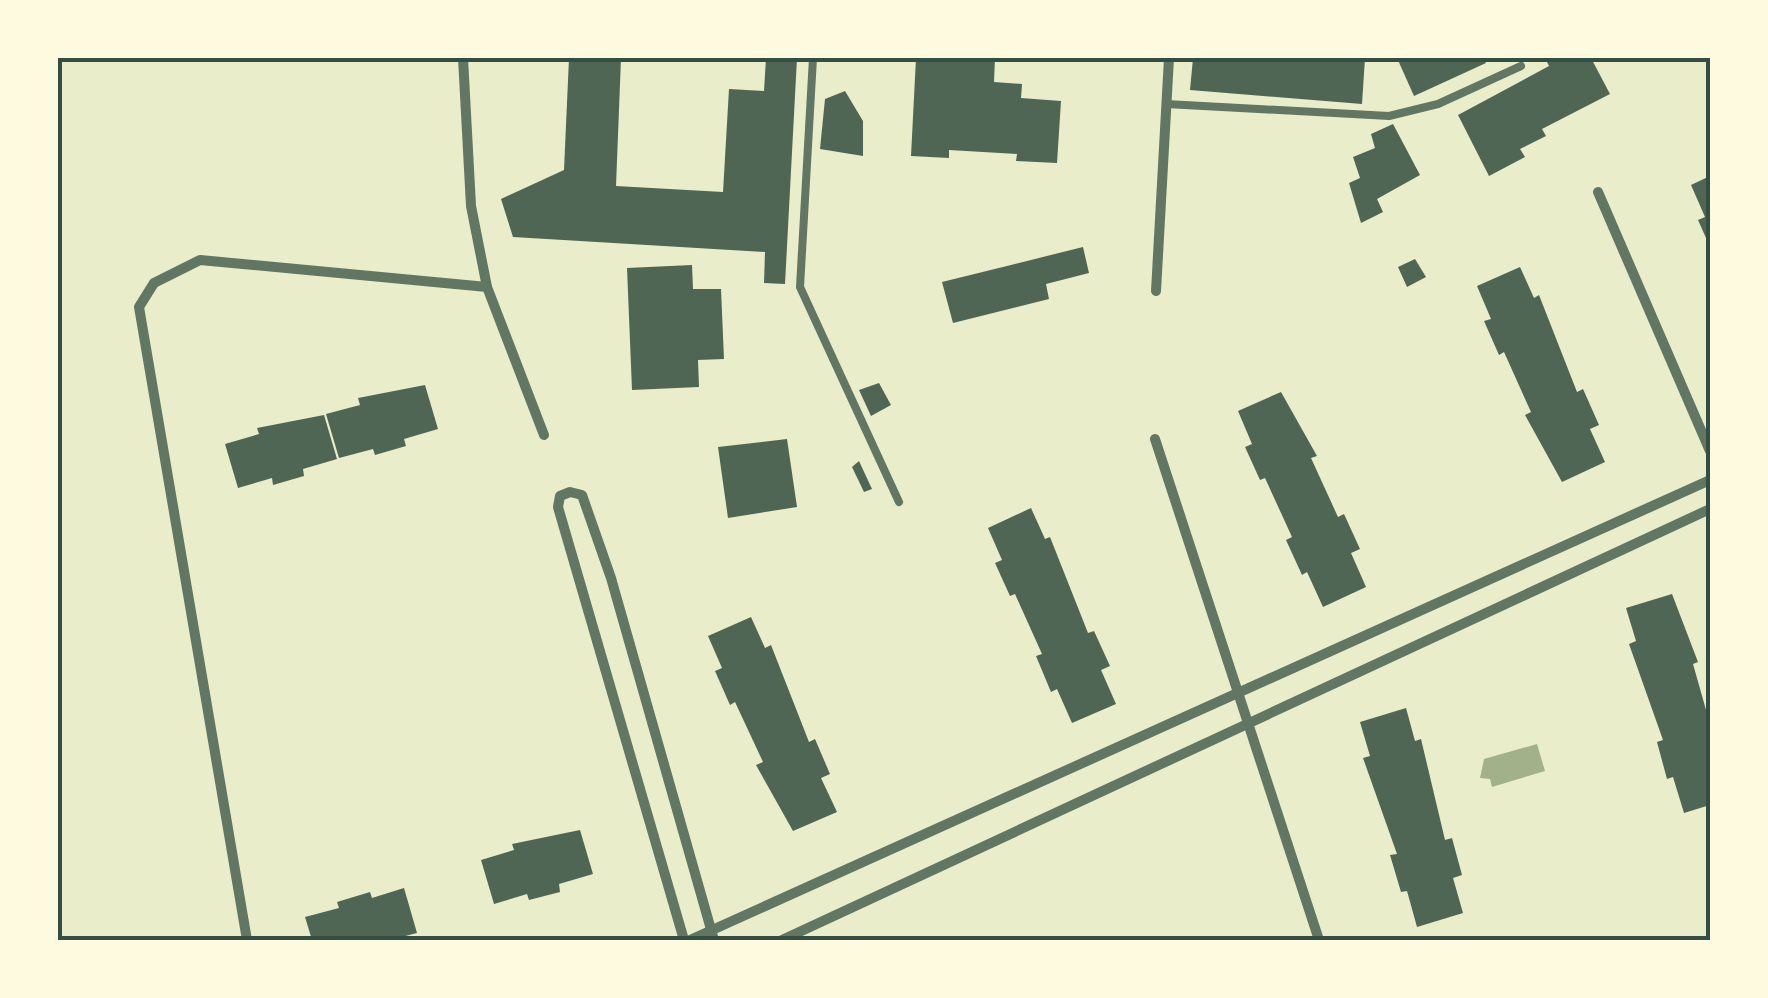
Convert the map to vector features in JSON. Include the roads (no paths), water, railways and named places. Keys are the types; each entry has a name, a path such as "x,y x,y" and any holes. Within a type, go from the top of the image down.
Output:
{"street":[{"path":"463,58 471,206 487,288 544,435"},
{"path":"1156,291 1168,58"},
{"path":"1598,192 1710,451"},
{"path":"247,940 138,307 154,283 200,260 487,288"},
{"path":"1156,440 1319,940"},
{"path":"713,937 611,578 582,496 570,492 560,496 558,508 687,940 713,937 1710,480"},
{"path":"782,940 1710,509"}],"lane":[{"path":"813,58 800,287 899,502"},
{"path":"1166,104 1389,116 1438,104 1521,66"}]}
